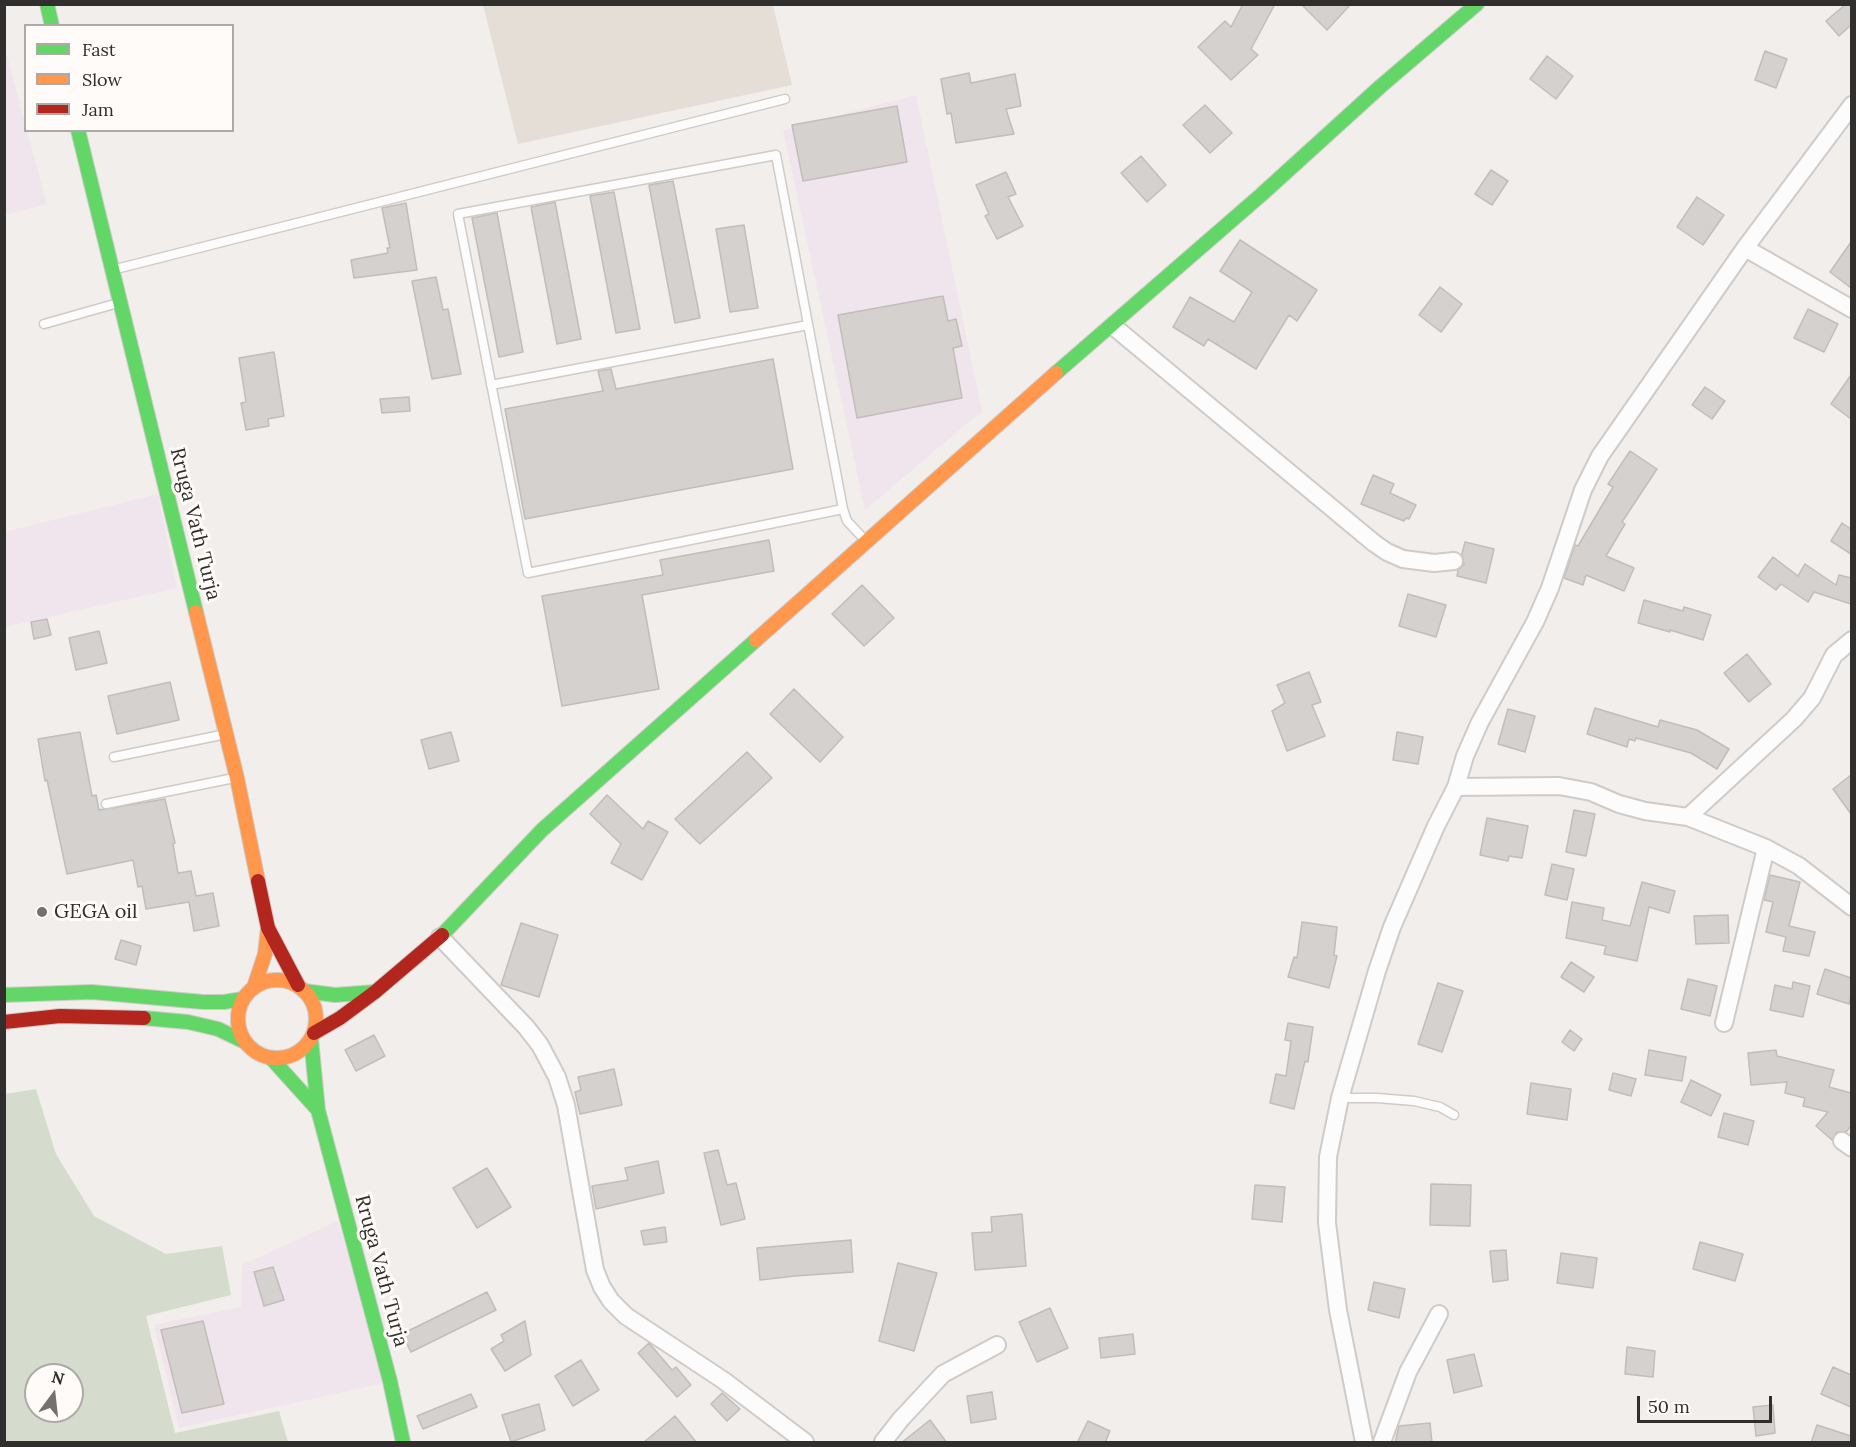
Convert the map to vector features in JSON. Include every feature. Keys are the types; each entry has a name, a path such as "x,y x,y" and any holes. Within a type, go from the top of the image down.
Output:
{"street":[{"path":"47,4 52,24"},
{"path":"272,1058 287,1057 301,1051 312,1036 375,992 440,937 543,831 1381,86 1478,4"},
{"path":"1364,1443 1338,1310 1327,1223 1328,1157 1340,1098 1377,970 1392,927 1436,825 1456,786 1465,756 1480,722 1535,622 1550,588 1583,490 1600,456 1745,248 1851,105"},
{"name":"Rruga Vath Turja","path":"78,132 237,778 268,928 301,988 309,995 316,1009 316,1025 312,1036 318,1110 390,1381 404,1443"},
{"path":"1745,248 1851,309"},
{"path":"1113,326 1387,552 1403,559 1426,563 1454,561"},
{"path":"1688,817 1794,718 1812,698 1834,655 1851,640"},
{"path":"1456,786 1559,786 1591,792 1618,804 1645,812 1688,817 1766,848 1800,866 1851,907"},
{"path":"1724,1023 1766,848"},
{"name":"Rruga Vath Turja","path":"243,999 254,987 265,954 268,928"},
{"path":"440,937 526,1027 540,1045 557,1077 566,1105 595,1270 611,1301 626,1316 723,1380 805,1443"},
{"path":"254,987 268,981 283,980 301,988 334,995 375,992"},
{"path":"4,995 92,992 203,1002 243,999 238,1013 239,1029 245,1042"},
{"name":"Rruga Vath Turja","path":"4,1022 60,1016 144,1018 188,1022 218,1029 245,1042 257,1053 272,1058 318,1110"},
{"path":"1382,1443 1408,1372 1438,1314"},
{"path":"883,1443 901,1419 943,1374 997,1345"}],"lane":[{"path":"112,270 785,99"},
{"path":"843,509 528,573 458,214 776,155 843,509 847,520 867,542"},
{"path":"44,324 120,302"},
{"path":"491,385 808,325"},
{"path":"114,757 226,734"},
{"path":"106,804 237,778"},
{"path":"1340,1098 1414,1101 1440,1107 1454,1115"}],"shaded area":[{"path":"483,5 773,5 792,85 518,144"},
{"path":"4,44 24,119 24,132 27,132 47,204 5,215"},
{"path":"916,95 982,411 865,510 783,130"},
{"path":"158,494 177,588 5,627 4,532"},
{"path":"338,1221 385,1383 179,1428 154,1325 241,1307 242,1265"}],"green space":[{"path":"36,1089 56,1154 94,1216 166,1254 222,1246 231,1295 146,1316 175,1433 279,1411 288,1442 5,1442 5,1094"}],"building":[{"path":"1243,4 1275,4 1251,49 1258,55 1231,80 1198,47 1225,21 1231,27"},
{"path":"1301,4 1351,4 1327,30"},
{"path":"1846,4 1851,4 1851,25 1839,36 1826,21"},
{"path":"1765,51 1787,59 1776,88 1755,80"},
{"path":"1547,56 1573,76 1556,99 1530,79"},
{"path":"969,73 971,83 1015,74 1021,106 1006,109 1014,134 956,143 951,113 947,114 941,79"},
{"path":"1205,105 1232,133 1210,153 1183,125"},
{"path":"897,106 907,162 803,181 792,125"},
{"path":"1141,156 1166,185 1147,202 1121,173"},
{"path":"1491,170 1508,181 1492,205 1475,194"},
{"path":"1006,172 1016,194 1008,197 1023,226 997,239 985,216 989,214 976,185"},
{"path":"673,181 700,318 675,323 649,185"},
{"path":"614,192 640,329 616,333 590,196"},
{"path":"1697,197 1724,215 1703,245 1677,227"},
{"path":"555,202 581,339 557,344 531,207"},
{"path":"406,203 417,270 354,278 351,260 388,253 387,248 390,248 382,208"},
{"path":"497,213 523,352 499,357 472,218"},
{"path":"744,225 758,308 730,312 716,229"},
{"path":"1240,240 1317,290 1297,321 1289,315 1256,369 1208,339 1204,346 1173,327 1190,297 1234,322 1252,292 1220,271"},
{"path":"1851,242 1851,288 1830,272"},
{"path":"436,277 443,310 448,309 461,374 432,379 412,281"},
{"path":"1440,287 1462,304 1441,332 1419,315"},
{"path":"943,296 948,321 956,319 962,346 953,348 962,398 857,418 838,315"},
{"path":"1808,309 1838,324 1824,352 1794,338"},
{"path":"274,352 284,416 268,419 269,426 246,430 241,403 246,402 239,358"},
{"path":"773,359 793,469 525,519 505,409 603,391 598,371 611,369 616,389"},
{"path":"1851,375 1851,419 1831,404"},
{"path":"1705,387 1725,401 1712,419 1692,405"},
{"path":"409,397 410,411 382,413 380,399"},
{"path":"1630,451 1657,469 1622,522 1625,524 1606,556 1634,568 1624,591 1586,575 1583,585 1564,578 1575,545 1578,546 1613,487 1608,484"},
{"path":"1373,475 1394,484 1390,493 1416,505 1409,519 1406,518 1404,521 1361,504"},
{"path":"1842,523 1851,529 1851,554 1831,541"},
{"path":"769,540 774,571 642,595 659,689 562,706 542,596 663,575 660,560"},
{"path":"1465,542 1494,549 1486,583 1457,576 1458,570 1464,565 1462,554"},
{"path":"1773,557 1798,576 1805,564 1836,585 1839,575 1851,578 1851,604 1814,592 1808,602 1781,584 1776,590 1758,577"},
{"path":"862,585 894,618 864,646 832,614"},
{"path":"1408,594 1446,605 1436,637 1399,626"},
{"path":"1644,600 1683,611 1684,607 1711,615 1703,640 1638,623"},
{"path":"47,619 51,635 34,639 31,622"},
{"path":"99,631 107,663 76,670 69,638"},
{"path":"1747,654 1771,684 1749,702 1724,673"},
{"path":"1309,672 1321,702 1312,705 1325,736 1287,751 1272,711 1285,703 1277,685"},
{"path":"170,682 179,720 117,734 108,696"},
{"path":"794,689 843,737 820,762 770,714"},
{"path":"1595,708 1658,727 1660,720 1697,730 1729,749 1717,769 1691,753 1636,738 1635,741 1629,739 1627,747 1587,734"},
{"path":"1508,709 1535,716 1525,752 1498,744"},
{"path":"80,732 92,796 96,795 99,810 165,799 175,843 173,844 178,873 191,871 196,896 213,893 219,926 194,931 189,902 146,909 142,886 138,887 133,860 67,874 47,780 45,781 38,739"},
{"path":"451,732 459,761 429,769 421,740"},
{"path":"1397,732 1423,737 1418,764 1393,760"},
{"path":"747,752 772,778 700,844 675,819"},
{"path":"1851,775 1851,814 1833,789"},
{"path":"607,795 643,829 648,821 668,832 642,880 611,863 621,844 590,814"},
{"path":"1574,810 1595,814 1586,856 1566,852"},
{"path":"1487,818 1528,826 1522,858 1509,856 1508,861 1480,855"},
{"path":"1552,864 1574,869 1567,900 1545,895"},
{"path":"1770,875 1800,882 1789,926 1815,932 1809,956 1783,951 1786,937 1766,932 1773,902 1764,900"},
{"path":"1642,882 1675,891 1669,913 1649,907 1637,961 1604,954 1606,946 1566,938 1572,902 1604,908 1602,920 1630,926"},
{"path":"1728,915 1729,943 1696,944 1694,916"},
{"path":"1302,922 1337,927 1334,955 1337,956 1329,988 1288,977 1294,957 1297,958"},
{"path":"521,923 558,935 539,997 501,985"},
{"path":"121,940 141,946 136,965 115,959"},
{"path":"1571,962 1594,977 1584,992 1561,977"},
{"path":"1825,969 1851,978 1849,1004 1817,994"},
{"path":"1688,979 1717,986 1710,1016 1681,1009"},
{"path":"1793,982 1810,986 1803,1017 1770,1010 1775,985 1792,989"},
{"path":"1438,983 1463,991 1442,1052 1418,1044"},
{"path":"1288,1023 1313,1027 1308,1062 1305,1061 1294,1109 1270,1103 1276,1074 1286,1076 1291,1041 1285,1040"},
{"path":"1570,1030 1582,1039 1574,1051 1562,1042"},
{"path":"374,1035 385,1056 356,1071 345,1050"},
{"path":"1649,1050 1686,1057 1682,1081 1645,1075"},
{"path":"1776,1050 1777,1056 1834,1070 1829,1087 1851,1093 1851,1126 1846,1132 1837,1132 1832,1140 1816,1126 1828,1112 1803,1106 1805,1098 1785,1093 1787,1082 1751,1085 1748,1053"},
{"path":"614,1069 622,1105 580,1114 575,1092 581,1090 578,1077"},
{"path":"1613,1073 1636,1079 1631,1096 1609,1090"},
{"path":"1691,1080 1721,1095 1711,1116 1681,1102"},
{"path":"1531,1083 1571,1089 1567,1120 1527,1114"},
{"path":"1724,1113 1754,1121 1748,1145 1718,1137"},
{"path":"718,1150 727,1185 736,1183 745,1219 721,1225 704,1153"},
{"path":"658,1161 664,1193 596,1209 592,1186 628,1180 625,1168"},
{"path":"487,1168 511,1207 477,1228 453,1188"},
{"path":"1431,1184 1471,1185 1470,1226 1430,1225"},
{"path":"1255,1185 1285,1187 1282,1222 1252,1219"},
{"path":"1022,1214 1026,1266 975,1270 972,1233 992,1232 991,1217"},
{"path":"665,1227 667,1242 644,1245 641,1231"},
{"path":"851,1240 853,1272 760,1280 757,1248"},
{"path":"1700,1242 1743,1254 1735,1281 1693,1269"},
{"path":"1506,1250 1508,1280 1493,1282 1490,1251"},
{"path":"1561,1253 1597,1258 1593,1288 1557,1283"},
{"path":"898,1263 937,1273 914,1351 879,1341"},
{"path":"273,1267 284,1300 264,1306 254,1272"},
{"path":"1374,1282 1405,1289 1399,1318 1368,1310"},
{"path":"487,1292 496,1310 411,1352 402,1334"},
{"path":"1050,1308 1068,1348 1037,1362 1019,1322"},
{"path":"203,1321 224,1404 182,1413 161,1330"},
{"path":"525,1321 531,1355 505,1371 491,1349 504,1341 501,1335"},
{"path":"1133,1334 1135,1354 1101,1358 1099,1338"},
{"path":"649,1343 672,1370 676,1367 691,1385 677,1397 638,1353"},
{"path":"1627,1347 1655,1351 1653,1377 1625,1374"},
{"path":"1474,1354 1482,1386 1454,1393 1447,1360"},
{"path":"581,1360 599,1390 573,1406 555,1376"},
{"path":"1833,1367 1851,1375 1851,1407 1821,1394"},
{"path":"992,1392 996,1419 971,1423 967,1396"},
{"path":"722,1393 740,1409 727,1421 711,1404"},
{"path":"471,1394 477,1407 423,1429 417,1416"},
{"path":"539,1404 545,1430 511,1442 502,1415"},
{"path":"1773,1405 1775,1433 1756,1436 1753,1407"},
{"path":"675,1416 697,1443 643,1443"},
{"path":"930,1420 947,1443 901,1443"},
{"path":"1088,1421 1110,1431 1105,1443 1077,1443"},
{"path":"1430,1423 1432,1443 1395,1443 1399,1426"},
{"path":"1817,1425 1851,1436 1851,1443 1811,1443"}],"traffic: fast":[{"path":"47,4 52,24"},
{"path":"1056,373 1477,4"},
{"path":"78,132 196,612"},
{"path":"442,935 542,830 756,640"},
{"path":"304,991 335,995 375,992"},
{"path":"4,995 92,992 203,1002 243,999"},
{"path":"144,1018 188,1022 218,1029 245,1042"},
{"path":"311,1039 318,1110 390,1381 403,1442"},
{"path":"271,1058 318,1110"}],"traffic: slow":[{"path":"756,640 1056,373"},
{"path":"196,612 237,778 258,881"},
{"path":"254,987 265,954 268,928"},
{"path":"277,980 292,983 305,991 313,1004 316,1019 313,1034 305,1047 292,1055 277,1058 262,1055 249,1047 241,1034 238,1019 241,1004 249,991 262,983 277,980"}],"traffic: jam":[{"path":"258,881 268,928 298,985"},
{"path":"314,1033 340,1018 375,992 442,935"},
{"path":"4,1022 60,1016 144,1018"}],"place":[{"name":"GEGA oil","path":"42,912"}]}
